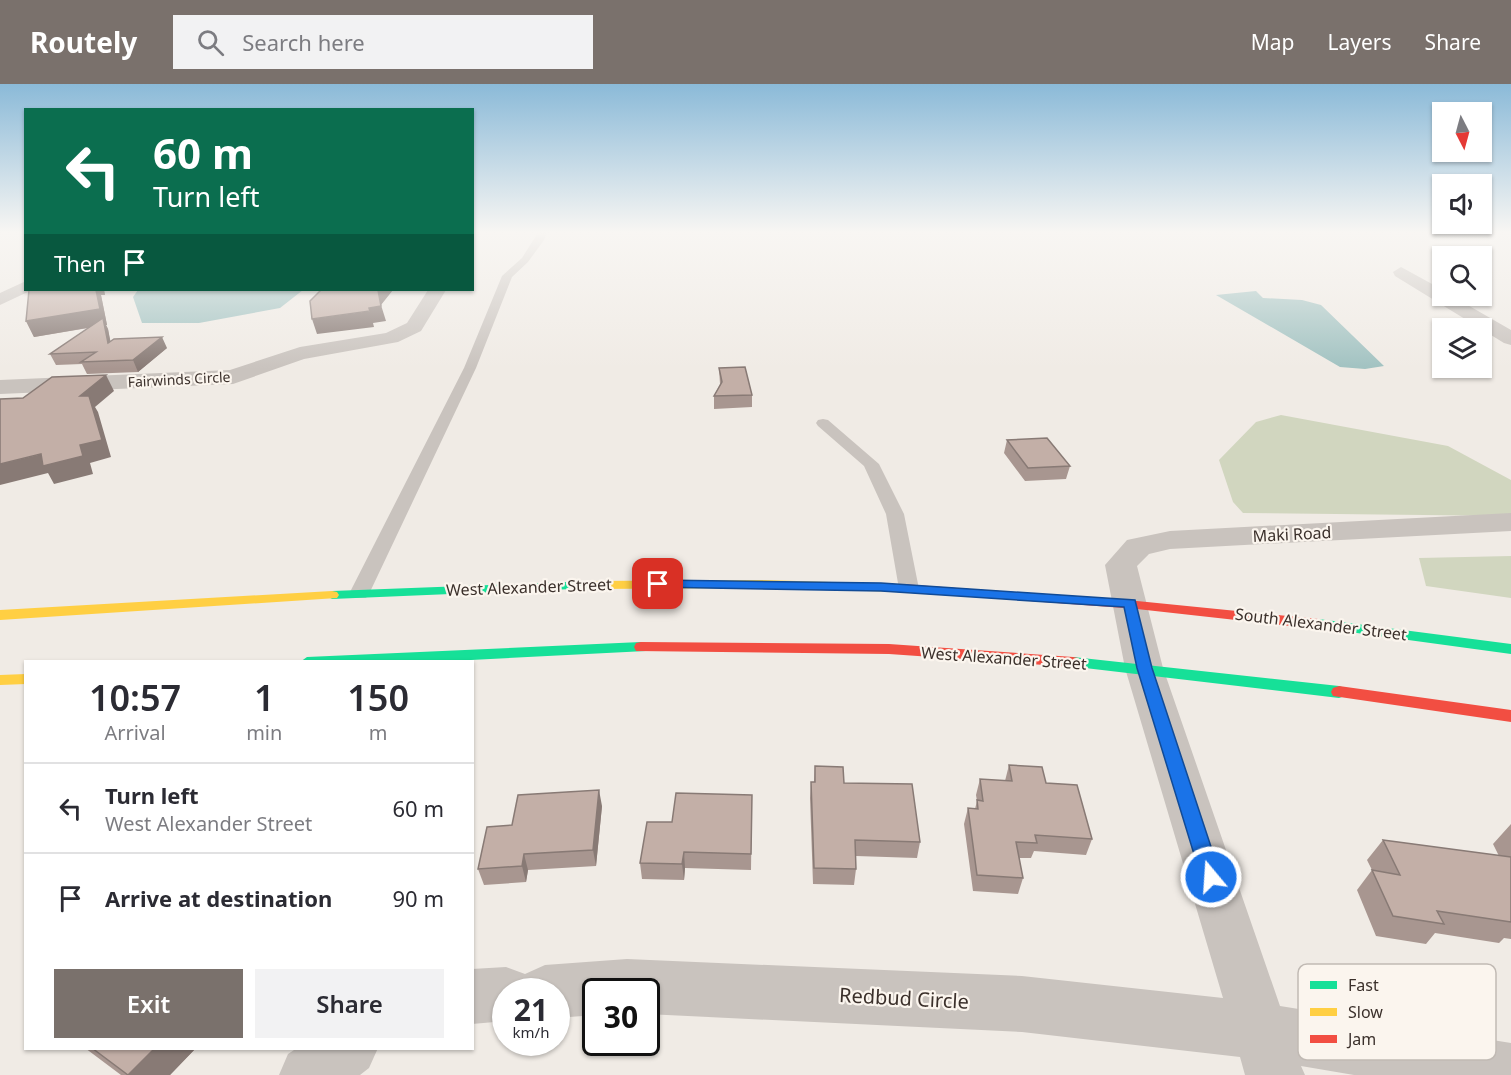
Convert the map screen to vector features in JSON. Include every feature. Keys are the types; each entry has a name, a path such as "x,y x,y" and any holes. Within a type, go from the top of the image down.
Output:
{"main road":[{"name":"West Alexander Street","path":"0,615 358,594 637,584 760,584 909,589 1130,603"},
{"name":"South Alexander Street","path":"1130,603 1277,618 1511,649"},
{"name":"West Alexander Street","path":"341,660 530,649 753,646 890,650 1144,668 1511,716"},
{"path":"0,680 24,679"}],"street":[{"path":"1410,277 1511,339"},
{"path":"0,300 24,287"},
{"name":"Fairwinds Circle","path":"0,387 233,377 300,352 391,338 414,327 436,291"},
{"name":"Maki Road","path":"1130,603 1121,565 1138,547 1170,540 1511,522"},
{"path":"1130,603 1144,668 1268,1053"},
{"name":"Redbud Circle","path":"570,990 627,986 1022,1004 1268,1053 1298,1055"},
{"path":"474,997 492,995"},
{"path":"309,1075 346,1050"},
{"name":"Redbud Circle","path":"1358,1060 1511,1072"}],"lane":[{"path":"358,594 470,368 506,277"},
{"path":"823,423 871,464 895,514 909,589"}],"green space":[{"path":"1281,415 1448,446 1511,480 1511,516 1243,513 1233,502 1219,460 1256,422"},
{"path":"1511,556 1511,598 1426,586 1419,558"}],"water":[{"path":"137,291 302,291 280,308 199,323 142,323 133,297"},
{"path":"1256,291 1263,298 1302,300 1321,305 1384,366 1365,369 1340,367 1216,295"}],"building":[{"path":"29,291 96,291 100,309 26,321"},
{"path":"320,291 378,291 381,306 369,308 370,311 312,319 310,301"},
{"path":"103,318 108,343 114,339 162,337 133,360 81,362 96,352 50,354"},
{"path":"745,367 752,395 714,396 722,382 719,368"},
{"path":"106,375 80,396 89,396 102,440 80,445 83,456 43,466 41,454 0,464 0,399 23,398 52,377"},
{"path":"1047,438 1070,466 1028,468 1007,440"},
{"path":"1009,765 1042,767 1046,783 1077,785 1092,839 1035,835 1037,843 1016,842 1023,878 977,875 968,808 978,809 977,800 983,801 980,779 1012,781"},
{"path":"815,766 843,767 844,783 912,784 920,842 855,840 856,869 814,868 811,782 815,782"},
{"path":"599,790 593,850 524,854 522,866 478,869 487,827 512,825 518,795"},
{"path":"676,793 752,795 751,854 684,852 682,864 640,863 647,822 672,822"},
{"path":"1383,840 1511,857 1511,922 1437,911 1444,924 1393,916 1372,870 1400,875"},
{"path":"95,1050 153,1050 128,1075"}],"traffic: fast":[{"path":"332,595 591,585"},
{"path":"1318,624 1511,649"},
{"path":"352,660 641,647"},
{"path":"1073,662 1339,692"}],"traffic: slow":[{"path":"591,585 761,584 902,588"},
{"path":"0,615 332,595"},
{"path":"0,680 24,679"}],"traffic: jam":[{"path":"902,588 1137,605 1318,624"},
{"path":"641,647 889,649 1073,662"},
{"path":"1339,692 1511,716"}],"route":[{"path":"658,584 881,587 1130,603 1144,668 1211,877"}]}
